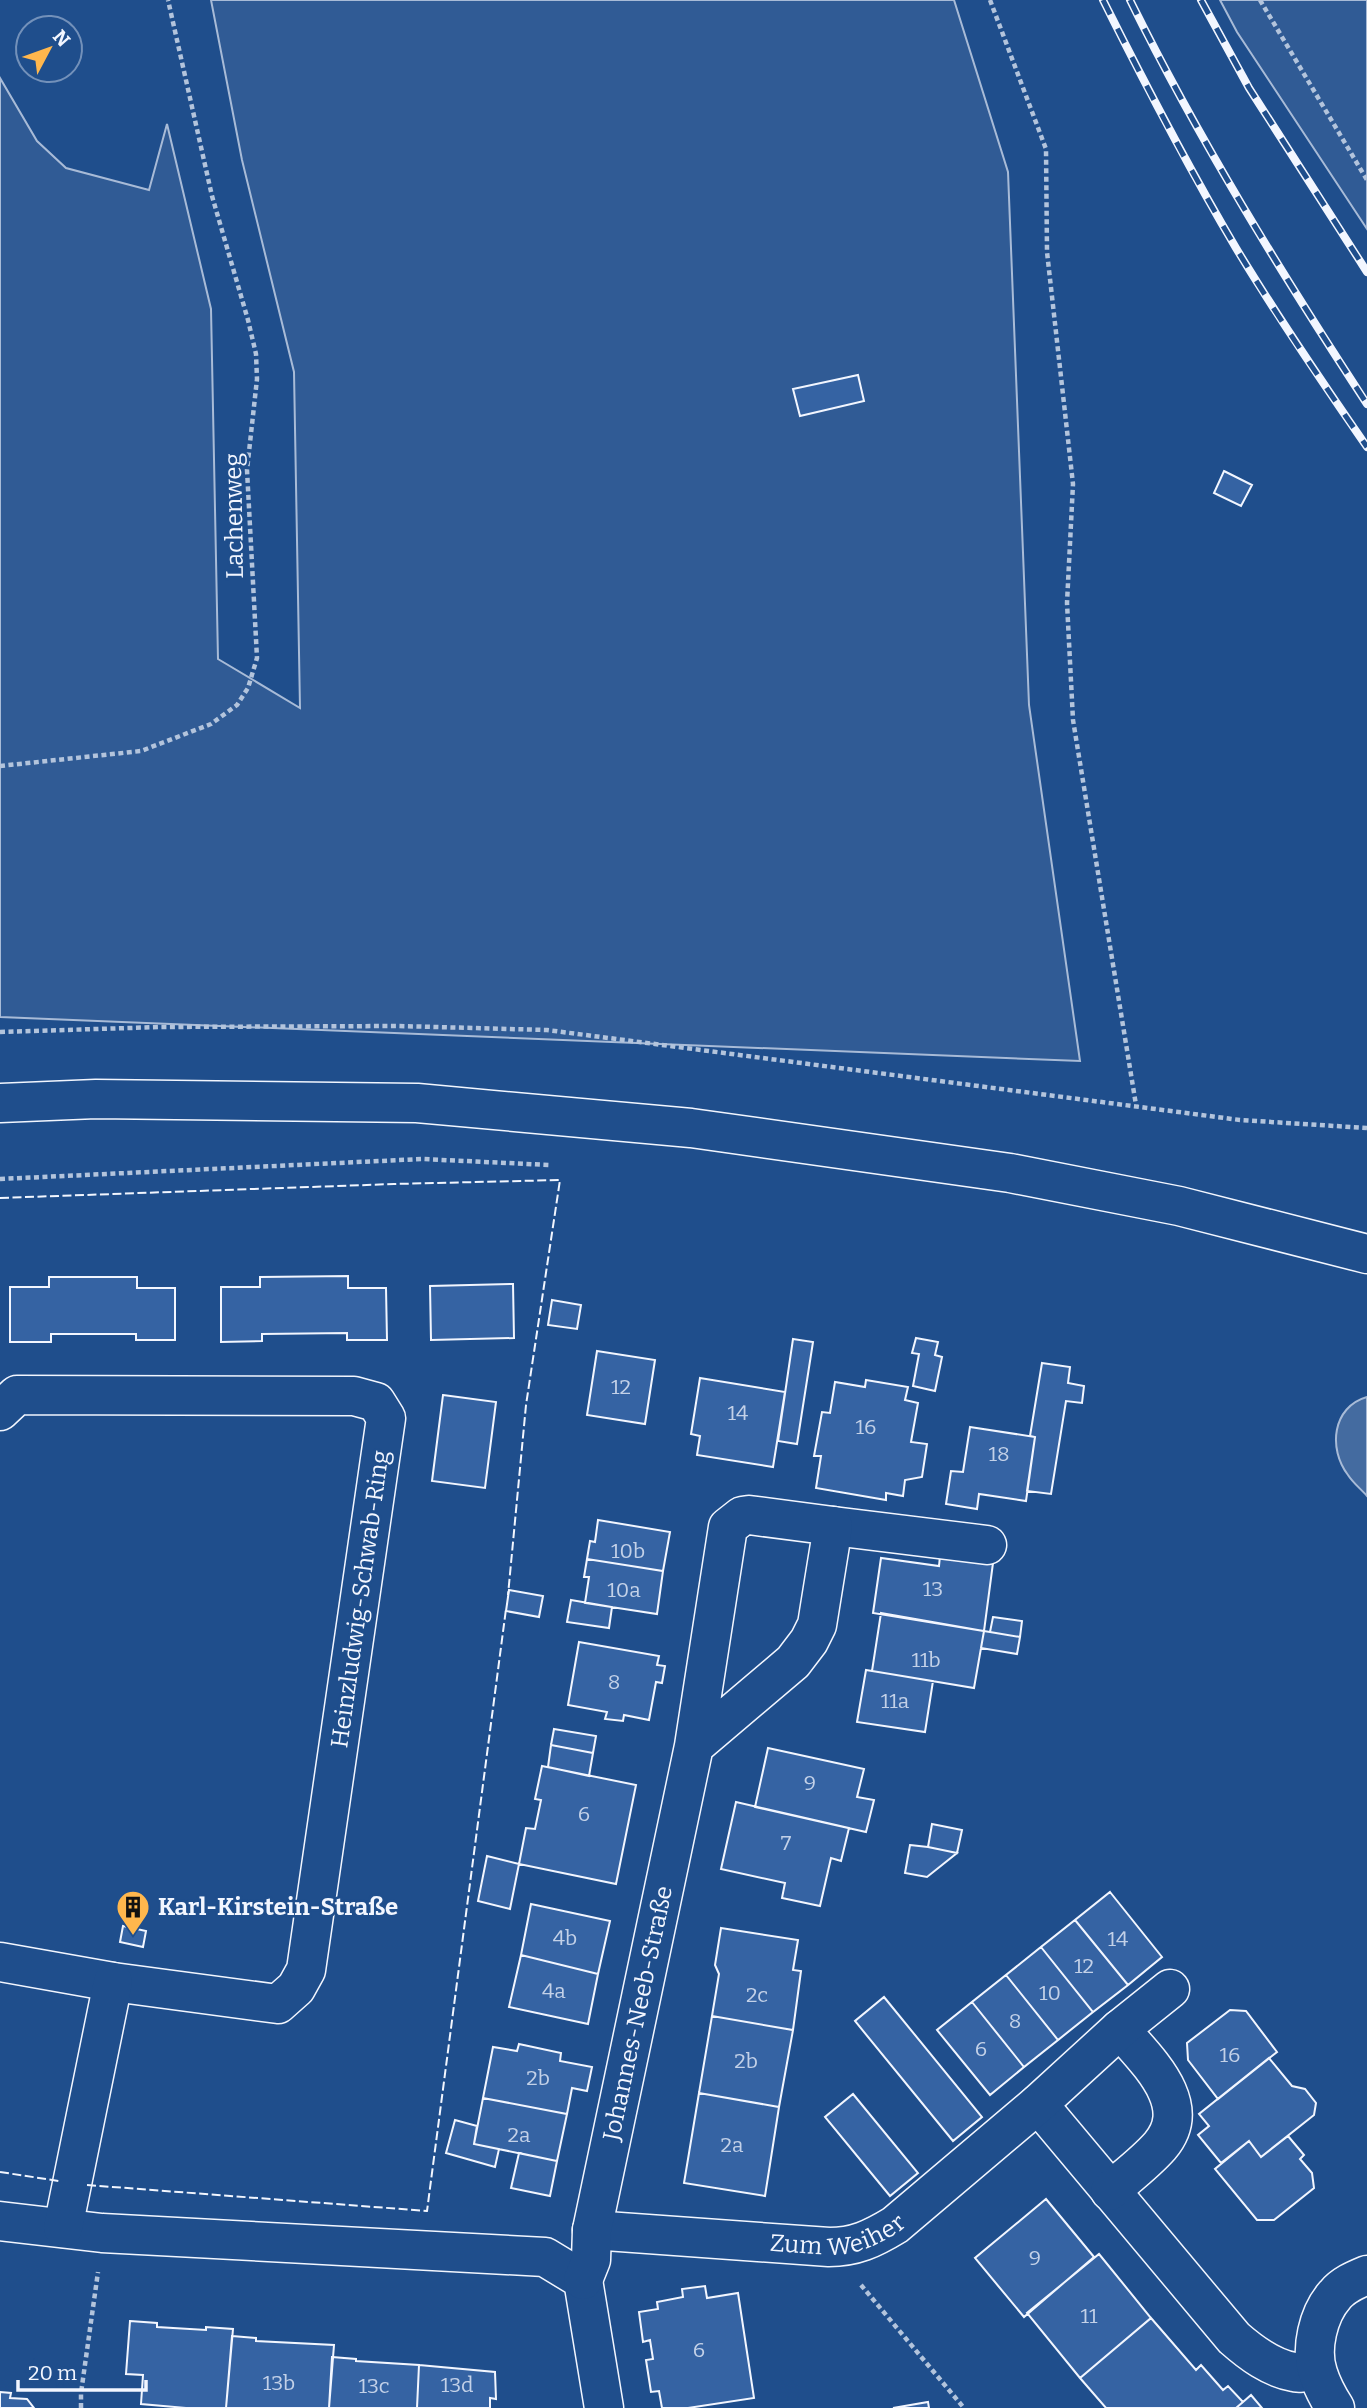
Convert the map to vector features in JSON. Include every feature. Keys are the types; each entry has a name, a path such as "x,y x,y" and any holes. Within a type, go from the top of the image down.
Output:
{"street":[{"path":"0,1103 96,1099 417,1103 691,1128 1010,1172 1179,1206 1367,1254"},
{"name":"Heinzludwig-Schwab-Ring","path":"0,1411 17,1395 354,1396 376,1402 386,1418 306,1970 296,1988 278,2004 113,1982 0,1962"},
{"name":"Johannes-Neeb-Straße","path":"583,2280 591,2260 592,2230 694,1746 728,1527 742,1516 749,1515 987,1545"},
{"path":"694,1746 793,1662 809,1641 817,1625 833,1526"},
{"path":"63,2228 113,1982"},
{"name":"Zum Weiher","path":"592,2230 829,2247 850,2247 870,2240 895,2225 1038,2104 1120,2029 1170,1989"},
{"path":"1110,2191 1161,2146 1173,2112 1169,2092 1160,2076 1120,2029"},
{"path":"1038,2104 1234,2338 1254,2355 1295,2373 1317,2370"},
{"path":"0,2221 102,2233 545,2257 583,2280 604,2408"},
{"path":"1335,2408 1317,2370 1315,2342 1322,2315 1334,2295 1351,2281 1367,2275"}],"path":[{"name":"Lachenweg","path":"0,766 141,751 211,724 237,705 248,688 257,658 247,470 257,379 256,355 212,196 167,0"},
{"path":"990,0 1046,149 1047,253 1073,484 1067,603 1073,720 1136,1105"},
{"path":"1260,0 1367,180"},
{"path":"0,1032 161,1027 386,1026 547,1030 1240,1120 1367,1128"},
{"path":"0,1178 422,1159 550,1165"},
{"path":"81,2408 102,2233"},
{"path":"829,2247 964,2408"}],"shaded area":[{"path":"211,0 954,0 1008,172 1029,705 1080,1061 0,1017 0,78 37,141 66,168 149,190 167,124 211,309 218,659 300,708 294,372 242,160"},
{"path":"1220,0 1367,0 1367,229 1237,32"},
{"path":"1367,1397 1367,1496 1352,1481 1342,1465 1336,1442 1340,1419 1346,1410"}],"building":[{"path":"858,375 864,401 800,416 793,389"},
{"path":"1224,471 1252,485 1241,506 1214,493"},
{"path":"348,1276 348,1288 386,1288 387,1340 347,1340 347,1333 262,1334 262,1341 221,1342 221,1287 260,1287 260,1277"},
{"path":"49,1277 137,1277 137,1288 175,1288 175,1340 136,1340 136,1334 51,1334 51,1342 10,1342 10,1287 49,1287"},
{"path":"513,1284 514,1338 431,1340 430,1286"},
{"path":"552,1300 581,1305 577,1329 548,1325"},
{"path":"916,1338 938,1342 935,1355 942,1357 935,1391 913,1386 919,1354 912,1353"},
{"path":"793,1339 813,1342 797,1444 778,1441"},
{"path":"597,1351 655,1360 645,1424 587,1415"},
{"path":"1042,1363 1070,1367 1068,1383 1084,1386 1082,1403 1066,1401 1051,1494 1027,1491 1035,1437 1030,1436"},
{"path":"700,1378 785,1392 773,1467 697,1455 700,1436 691,1434"},
{"path":"866,1380 908,1387 905,1400 918,1403 911,1442 927,1444 922,1477 905,1480 903,1496 886,1493 886,1500 816,1488 821,1456 814,1456 822,1412 830,1413 835,1382 865,1387"},
{"path":"443,1395 496,1402 485,1488 432,1481"},
{"path":"970,1427 1035,1437 1026,1501 979,1494 977,1509 946,1504 951,1471 963,1472"},
{"path":"598,1520 670,1532 663,1571 587,1559 590,1541 595,1542"},
{"path":"940,1556 993,1563 984,1631 873,1613 881,1558 939,1566"},
{"path":"587,1559 663,1571 657,1614 585,1603 589,1577 584,1577"},
{"path":"509,1590 543,1596 539,1617 506,1611"},
{"path":"571,1600 612,1607 609,1628 567,1622"},
{"path":"881,1613 984,1631 974,1688 872,1671"},
{"path":"993,1617 1022,1621 1020,1637 990,1632"},
{"path":"984,1631 1020,1637 1017,1654 981,1648"},
{"path":"579,1642 659,1656 657,1665 665,1666 662,1683 656,1682 649,1720 624,1715 623,1721 605,1719 607,1712 568,1705"},
{"path":"866,1670 933,1681 925,1732 857,1722"},
{"path":"554,1729 596,1736 593,1753 551,1745"},
{"path":"551,1745 593,1753 589,1776 548,1767"},
{"path":"768,1748 864,1769 857,1797 874,1800 866,1832 755,1807"},
{"path":"542,1766 636,1785 616,1884 519,1864 526,1828 535,1829 541,1800 535,1799"},
{"path":"736,1802 849,1828 841,1861 831,1858 820,1906 782,1898 785,1883 721,1869"},
{"path":"932,1824 962,1830 957,1853 928,1847"},
{"path":"910,1845 957,1853 927,1877 905,1873"},
{"path":"487,1856 519,1864 510,1909 478,1901"},
{"path":"1110,1892 1162,1957 1128,1985 1075,1920"},
{"path":"531,1904 610,1921 598,1974 521,1955"},
{"path":"1075,1920 1128,1985 1093,2012 1041,1947"},
{"name":"Karl-Kirstein-Straße","path":"123,1926 146,1931 143,1947 120,1942"},
{"path":"721,1928 798,1940 793,1970 801,1971 793,2030 712,2016 719,1974 715,1965"},
{"path":"1041,1947 1093,2012 1058,2040 1006,1975"},
{"path":"521,1955 598,1974 588,2024 509,2007"},
{"path":"1006,1975 1058,2040 1024,2067 972,2002"},
{"path":"884,1997 982,2117 953,2141 855,2021"},
{"path":"972,2002 1024,2067 990,2095 937,2030"},
{"path":"1230,2010 1246,2011 1277,2052 1218,2099 1188,2060 1187,2043"},
{"path":"712,2016 793,2030 779,2107 699,2093"},
{"path":"519,2044 561,2053 560,2061 592,2067 587,2091 572,2088 567,2114 483,2098 493,2047 517,2051"},
{"path":"1269,2058 1292,2086 1305,2089 1316,2103 1314,2115 1261,2157 1249,2141 1221,2163 1198,2135 1209,2126 1199,2114"},
{"path":"699,2093 779,2107 765,2196 684,2183"},
{"path":"853,2094 918,2173 890,2196 825,2117"},
{"path":"483,2098 567,2114 557,2161 474,2144"},
{"path":"455,2120 477,2126 474,2144 499,2149 495,2167 446,2153"},
{"path":"1288,2136 1304,2155 1300,2159 1312,2173 1314,2188 1274,2220 1257,2220 1215,2169 1249,2141 1261,2157"},
{"path":"519,2153 557,2161 550,2196 511,2188"},
{"path":"1046,2199 1094,2257 1024,2317 975,2258"},
{"path":"1099,2254 1151,2318 1080,2378 1027,2313"},
{"path":"705,2286 707,2298 738,2293 754,2398 688,2408 662,2408 659,2391 651,2392 646,2360 653,2359 650,2340 643,2342 639,2312 658,2309 657,2302 683,2297 682,2289"},
{"path":"1151,2318 1196,2370 1201,2365 1223,2390 1228,2386 1243,2402 1236,2408 1106,2408 1080,2378"},
{"path":"130,2321 157,2323 157,2327 233,2329 226,2408 141,2404 143,2375 126,2374"},
{"path":"232,2336 256,2338 256,2341 334,2345 329,2408 226,2408"},
{"path":"332,2357 419,2365 417,2408 329,2408"},
{"path":"419,2365 495,2372 496,2399 490,2398 490,2408 417,2408"},
{"path":"0,2392 11,2393 10,2398 27,2399 34,2408 0,2408"},
{"path":"1251,2395 1262,2408 1236,2408 1243,2402"},
{"path":"928,2402 929,2408 893,2408"}],"railway":[{"path":"1103,0 1167,125 1236,248 1267,299 1367,447"},
{"path":"1130,0 1184,104 1242,206 1367,404"},
{"path":"1201,0 1249,88 1367,272"}],"fence":[{"path":"0,1198 560,1180 526,1405 508,1595"},
{"path":"87,2185 427,2211 506,1609"},
{"path":"0,2172 59,2181"}],"place":[{"name":"Karl-Kirstein-Straße","path":"133,1937"}]}
